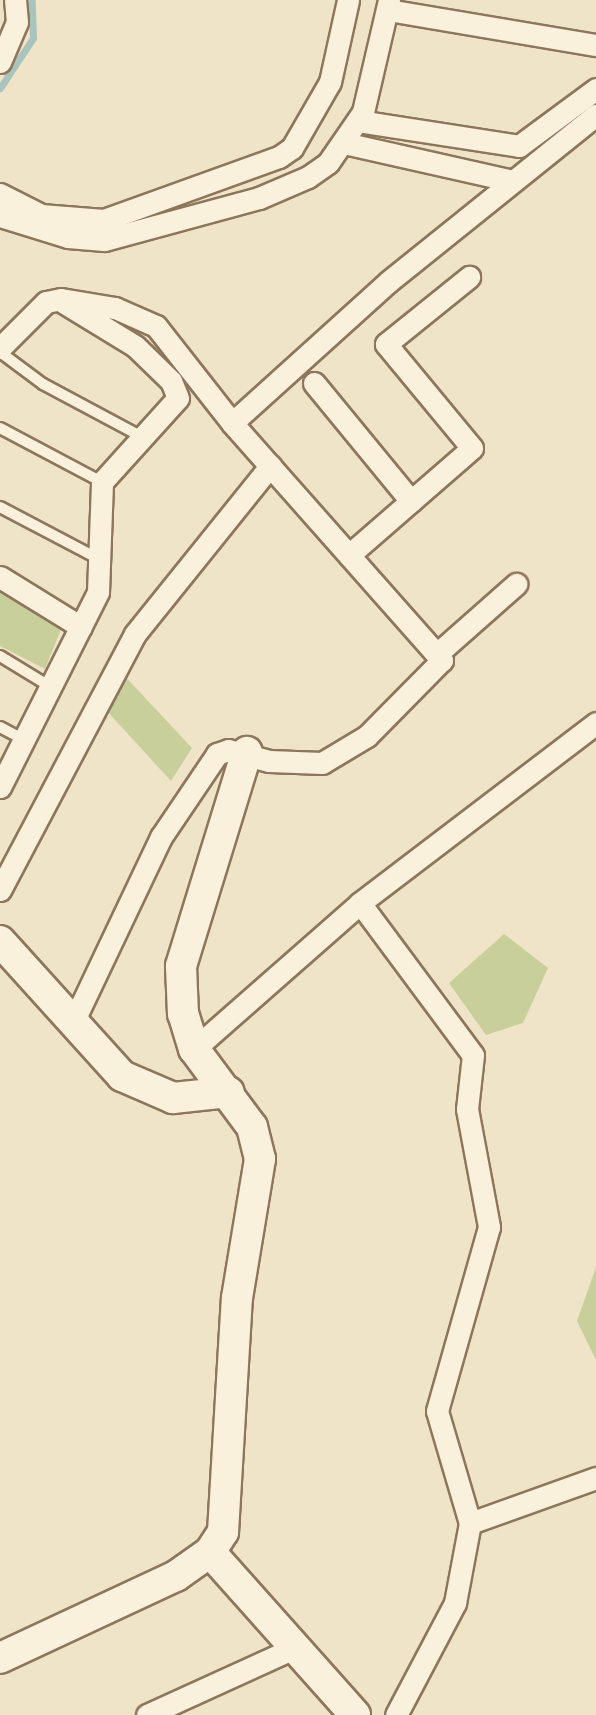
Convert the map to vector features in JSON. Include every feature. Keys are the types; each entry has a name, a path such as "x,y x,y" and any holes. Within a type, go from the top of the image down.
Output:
{"street":[{"path":"0,62 17,22 15,0"},
{"path":"0,194 41,215 104,220 279,157 292,148 330,82 348,2"},
{"path":"0,216 68,237 104,240 259,198 308,177 344,143 358,121 378,66 388,5 596,45"},
{"path":"358,121 519,146 596,89"},
{"path":"232,423 357,309 596,115"},
{"path":"344,143 512,181"},
{"path":"349,555 472,448 386,344 468,277"},
{"path":"0,787 98,592 102,482 175,409 178,398 171,381 135,346 61,299"},
{"path":"0,350 46,302 61,299 116,308 156,326 232,423 442,660 367,736 322,763 269,761 247,752 217,754 198,774 73,1021"},
{"path":"314,383 411,501"},
{"path":"0,890 135,634 270,466"},
{"path":"0,577 80,627"},
{"path":"437,654 516,584"},
{"path":"194,1049 360,903 596,723"},
{"path":"0,1658 176,1576 210,1552 227,1514 237,1298 260,1159 252,1126 194,1049 183,1014 181,966 247,752"},
{"path":"360,903 473,1055 467,1109 489,1227 437,1410 470,1523 455,1603 396,1715"},
{"path":"0,941 122,1076 151,1092 173,1098 229,1092"},
{"path":"470,1523 596,1478"},
{"path":"210,1552 353,1714"},
{"path":"147,1715 178,1709 294,1648"}],"lane":[{"path":"0,350 43,384 146,439"},
{"path":"0,428 102,482"},
{"path":"0,506 99,559"},
{"path":"0,656 51,687"},
{"path":"0,727 24,740"}],"green space":[{"path":"0,590 62,627 45,669 0,646"},
{"path":"121,672 192,748 171,781 105,709"},
{"path":"504,934 548,968 523,1023 486,1035 449,983"},
{"path":"596,1267 596,1360 577,1321"}],"waterway":[{"path":"0,88 33,38 32,0"}]}
